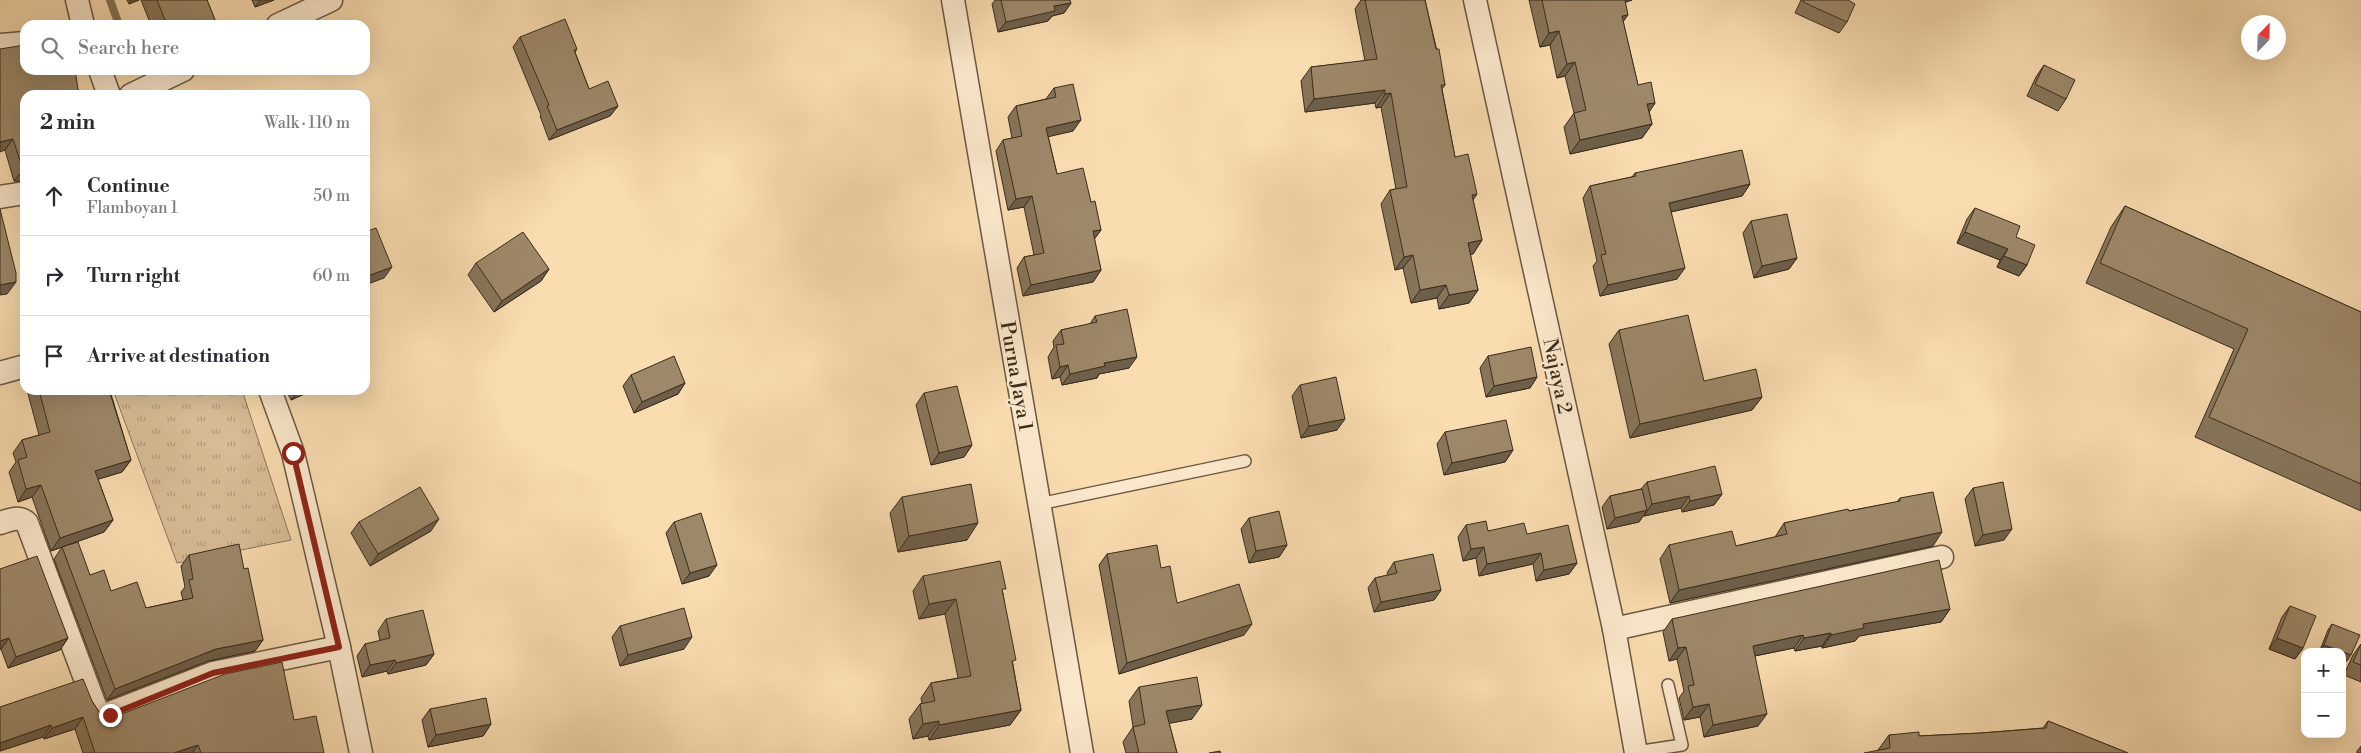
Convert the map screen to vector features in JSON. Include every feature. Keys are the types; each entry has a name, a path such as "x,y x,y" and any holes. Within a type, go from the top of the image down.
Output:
{"street":[{"path":"77,0 82,20"},
{"path":"288,20 330,0"},
{"name":"Purna Jaya 1","path":"953,0 1082,753"},
{"name":"Najaya 2","path":"1475,0 1614,629 1636,752"},
{"path":"0,45 20,43"},
{"path":"102,75 107,90"},
{"path":"141,90 173,75"},
{"path":"0,197 20,194"},
{"path":"0,373 20,367"},
{"path":"272,395 293,453 339,647 361,753"},
{"path":"0,523 17,518 23,519 27,524 96,708 102,716 110,715 213,673 339,647"},
{"path":"1614,629 1942,557"}],"lane":[{"path":"1039,504 1246,461"},
{"path":"1636,752 1682,745 1668,685"}],"green space":[{"path":"115,395 244,395 291,540 177,563"}],"building":[{"path":"157,0 207,0 215,20 165,20"},
{"path":"1001,0 1070,0 1071,3 1054,6 1055,11 1006,22"},
{"path":"1365,0 1425,0 1436,49 1439,49 1445,85 1441,85 1455,157 1468,154 1477,194 1472,195 1482,240 1468,243 1478,290 1449,295 1446,285 1420,290 1413,255 1404,257 1390,190 1407,187 1391,93 1385,94 1385,90 1314,99 1311,67 1377,59"},
{"path":"1542,0 1625,0 1628,15 1622,16 1638,85 1651,82 1655,103 1647,104 1652,124 1580,140 1574,113 1586,110 1575,62 1567,64 1559,31 1549,33"},
{"path":"1804,0 1848,0 1855,4 1847,22 1803,2"},
{"path":"565,19 577,49 574,50 589,89 608,81 618,106 557,130 547,106 549,105 520,37"},
{"path":"20,46 20,75 76,75 78,90 20,90 20,161 13,139 0,142 0,49"},
{"path":"2044,65 2075,80 2066,99 2035,84"},
{"path":"1073,84 1081,120 1046,128 1057,174 1083,168 1091,202 1095,201 1101,230 1093,231 1101,270 1031,285 1024,257 1044,253 1032,196 1016,199 1003,140 1022,136 1016,106 1056,97 1054,88"},
{"path":"1742,150 1750,184 1669,203 1685,268 1608,285 1601,255 1606,254 1590,186 1636,176 1635,173"},
{"path":"2125,206 2361,312 2361,484 2209,417 2248,329 2100,263"},
{"path":"1975,208 2020,226 2016,237 2035,245 2027,265 2004,256 2008,249 1965,232"},
{"path":"0,209 16,273 16,282 0,285"},
{"path":"1787,214 1797,258 1762,266 1751,221"},
{"path":"376,228 392,267 370,275 370,230"},
{"path":"523,232 549,269 502,301 476,263"},
{"path":"1127,309 1137,357 1104,363 1105,366 1070,374 1068,365 1060,367 1056,345 1064,344 1061,330 1097,322 1095,316"},
{"path":"1688,315 1704,381 1756,369 1762,397 1640,424 1619,330"},
{"path":"1531,347 1537,377 1494,386 1488,356"},
{"path":"674,356 685,383 642,402 631,375"},
{"path":"1336,377 1345,419 1309,426 1300,385"},
{"path":"957,386 972,445 939,453 924,393"},
{"path":"40,395 111,395 131,460 95,471 113,520 60,538 41,485 26,489 18,460 27,457 22,440 50,432"},
{"path":"1506,420 1513,450 1452,463 1445,432"},
{"path":"1715,466 1722,494 1690,501 1689,496 1652,504 1647,482"},
{"path":"2003,482 2012,529 1983,535 1973,488"},
{"path":"971,484 978,523 909,536 902,497"},
{"path":"420,487 439,519 378,554 359,522"},
{"path":"1642,489 1647,510 1615,518 1610,496"},
{"path":"1933,492 1942,532 1679,590 1669,545 1732,531 1736,546 1787,534 1784,523 1848,509 1849,511 1900,501 1900,498"},
{"path":"1279,511 1287,545 1256,551 1249,518"},
{"path":"701,513 717,565 690,573 674,522"},
{"path":"1486,521 1488,531 1524,523 1527,534 1568,525 1577,563 1544,570 1541,553 1487,564 1484,547 1471,549 1466,525"},
{"path":"78,542 90,575 104,570 111,591 137,582 146,608 193,598 189,580 193,579 189,555 239,544 244,569 248,568 263,640 216,649 115,689 62,547"},
{"path":"1157,545 1161,568 1170,566 1177,603 1239,584 1252,624 1127,663 1107,554"},
{"path":"1433,554 1441,590 1381,602 1375,578 1397,573 1394,562"},
{"path":"37,556 68,638 16,657 9,638 0,641 0,569"},
{"path":"1939,560 1950,609 1863,624 1864,628 1831,635 1831,633 1804,638 1803,635 1753,646 1767,714 1713,725 1709,704 1693,707 1688,686 1694,685 1686,647 1678,648 1672,619"},
{"path":"1000,561 1006,589 1002,589 1016,660 1012,661 1021,710 939,725 939,721 923,724 920,704 935,701 931,683 971,676 956,599 929,604 923,576"},
{"path":"2290,606 2316,616 2303,648 2277,638"},
{"path":"684,608 692,637 628,655 620,626"},
{"path":"423,610 434,654 396,663 395,660 370,665 365,644 390,638 386,619"},
{"path":"2332,624 2360,635 2351,655 2346,653 2346,648 2332,648 2324,645"},
{"path":"2361,644 2361,665 2353,662"},
{"path":"282,662 294,720 316,716 324,753 201,753 198,745 174,753 95,753 83,717 52,728 51,725 0,743 0,707 83,679 99,712 106,717 114,717 225,674"},
{"path":"1197,677 1202,705 1166,711 1177,753 1139,753 1133,727 1145,724 1139,687"},
{"path":"486,698 491,724 436,735 430,709"},
{"path":"2048,721 2128,753 1864,753 1890,748 1889,735 1919,732 1919,736 2046,728"}],"waterway":[{"path":"110,0 117,20"}],"route":[{"path":"110,715 213,673 339,647 293,453"}]}
